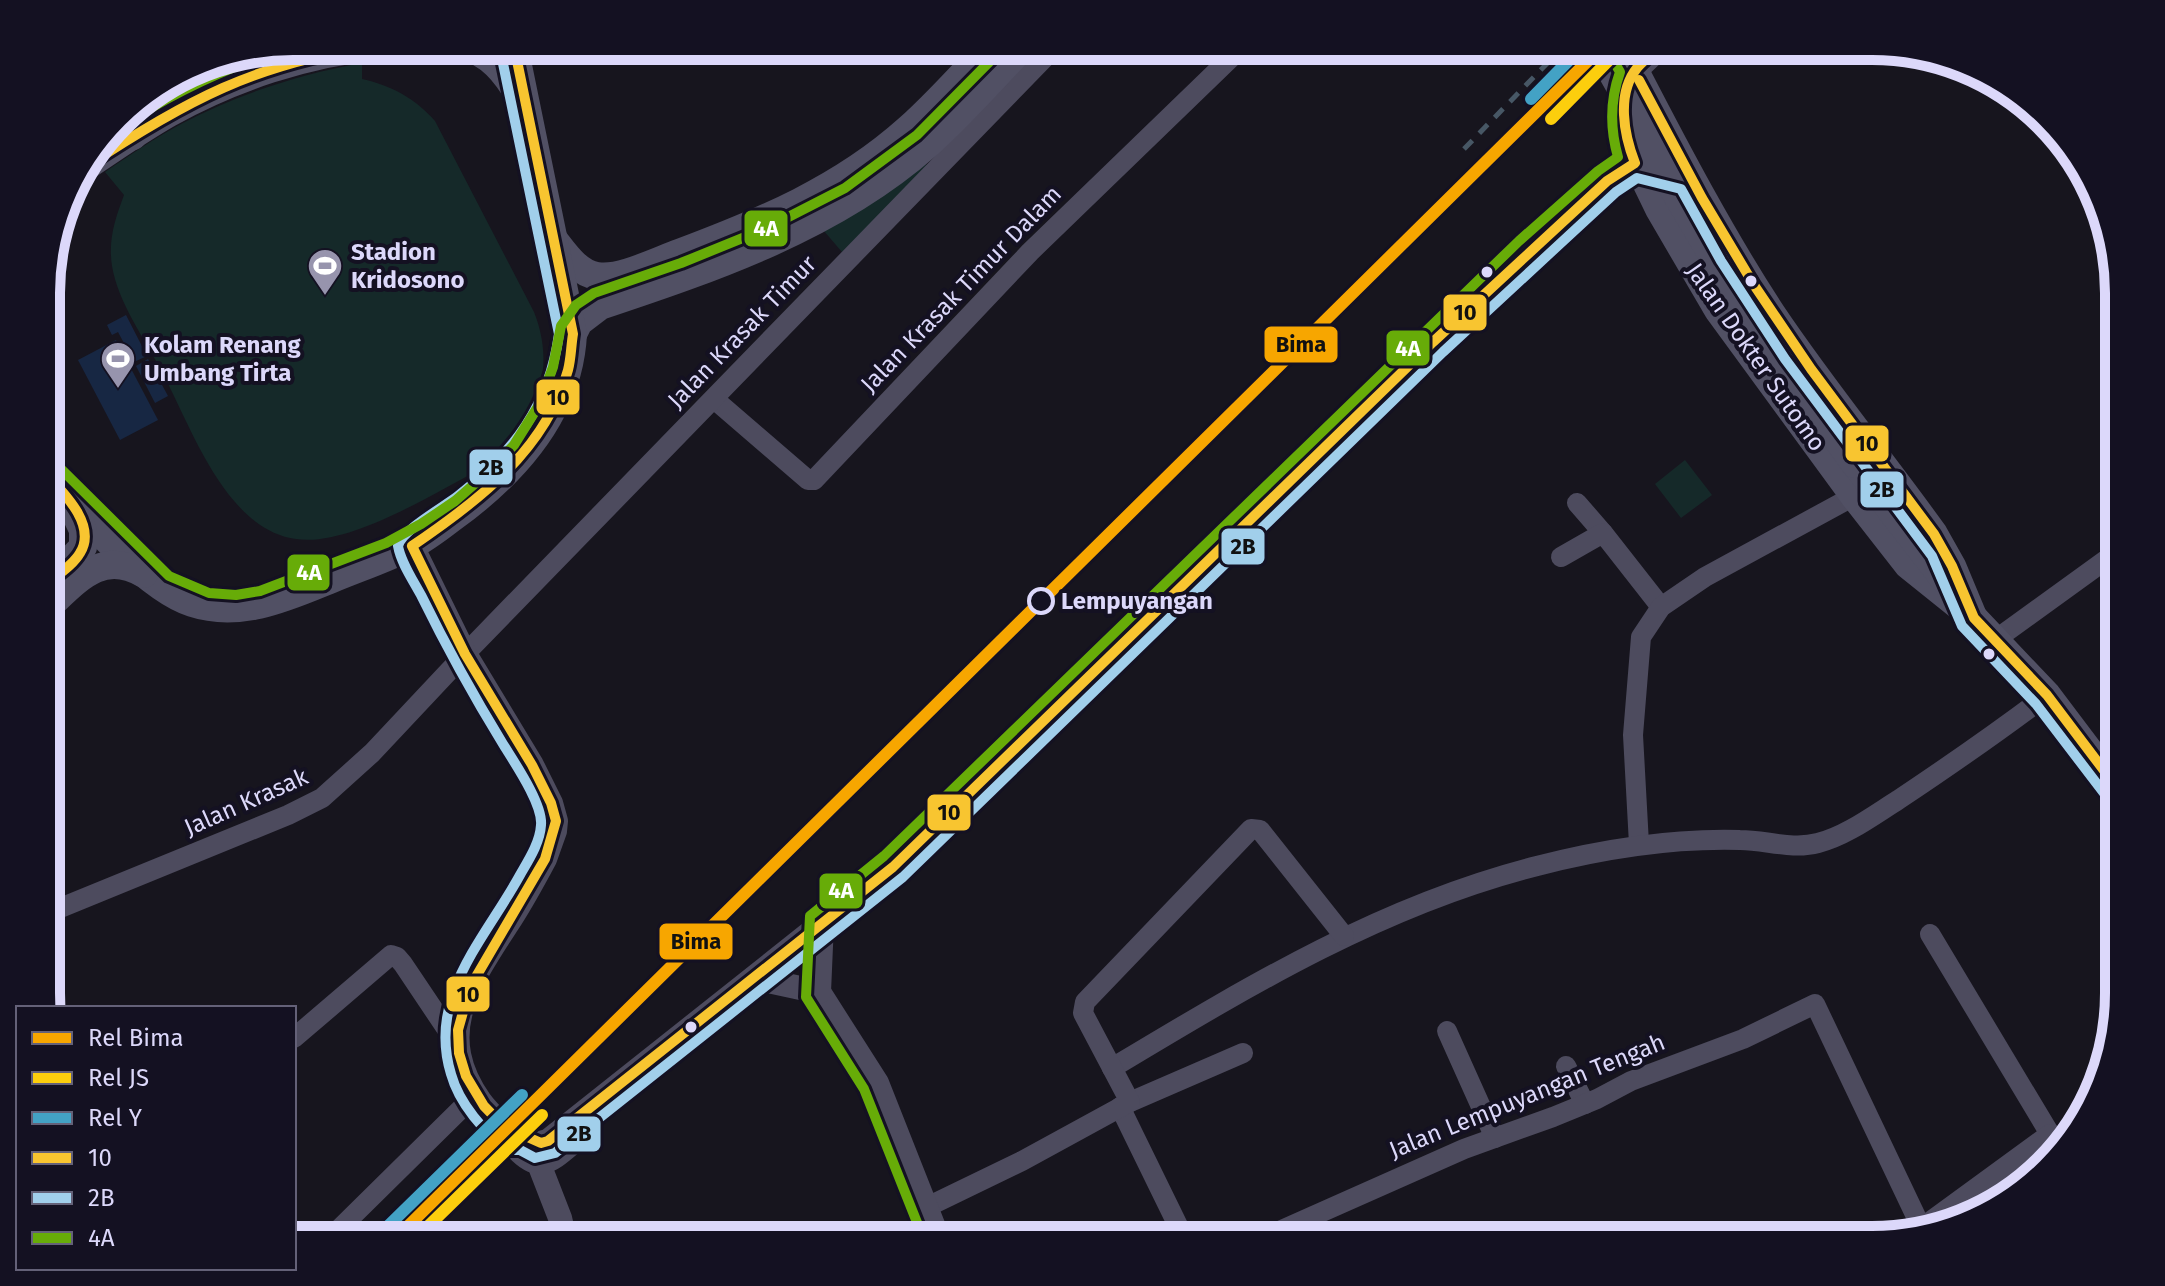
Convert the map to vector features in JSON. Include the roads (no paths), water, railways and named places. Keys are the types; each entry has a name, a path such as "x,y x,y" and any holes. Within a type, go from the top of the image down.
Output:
{"main road":[{"path":"108,152 167,114 210,93 304,60"},
{"path":"490,60 513,86 526,111"},
{"path":"60,489 144,574 174,596 191,603 223,609 241,608 300,592 412,546 487,491 535,440 555,404 572,348 573,334 517,60"},
{"path":"925,146 980,60"},
{"path":"573,334 579,322 600,306 831,200 868,161 925,146 1010,60"},
{"path":"1610,60 1627,79"},
{"name":"Jalan Dokter Sutomo","path":"1627,79 1626,141 1635,163 1718,310 1908,565 1974,618"},
{"name":"Jalan Dokter Sutomo","path":"1627,79 1797,351 1939,541 1974,618"},
{"name":"Jalan Dokter Sutomo","path":"1627,79 1675,192 1744,309 1855,464 1974,618 2047,695 2105,772"},
{"path":"177,91 193,96 210,93"},
{"path":"133,136 142,115"},
{"path":"551,237 582,270 606,277 753,237"},
{"path":"60,491 83,530 83,547 60,571"},
{"path":"60,596 84,574 106,564 126,565 144,574"}],"street":[{"name":"Jalan Krasak Timur","path":"465,654 714,399 925,146 1038,60"},
{"name":"Jalan Krasak Timur Dalam","path":"714,399 808,480 814,480 1030,252 1229,60"},
{"path":"1624,60 1627,79"},
{"path":"1627,79 1647,60"},
{"path":"296,1036 391,955 397,957 458,1046 476,1094 486,1109 514,1137 514,1145 521,1154 532,1163 539,1164 554,1157 764,980 822,923 893,867 1529,251 1607,181 1635,163 1690,177"},
{"path":"1686,254 1690,240 1706,229 1721,231"},
{"path":"1639,844 1633,735 1641,637 1661,607 1705,577 1854,496"},
{"path":"1577,503 1661,607"},
{"path":"1561,557 1603,533"},
{"path":"412,546 465,654 532,765 551,803 556,821 553,841 545,859 465,994 458,1021 458,1046"},
{"path":"1995,640 2105,560"},
{"name":"Jalan Krasak","path":"60,908 288,815 322,798 372,753 465,654"},
{"path":"1112,1068 1291,962 1344,936 1425,901 1535,866 1639,844 1742,840 1805,845 1821,843 1872,817 1969,753 2047,695"},
{"path":"1179,1226 1112,1068 1083,1013 1085,1002 1251,829 1260,830 1344,936"},
{"path":"822,923 819,992 877,1083 934,1226"},
{"path":"1930,934 2057,1135"},
{"path":"514,1137 523,1135 536,1144 548,1141 764,980 819,992"},
{"name":"Jalan Lempuyangan Tengah","path":"1290,1226 1414,1170 1585,1104 1631,1081 1743,1039 1815,1004 1916,1222"},
{"path":"1447,1031 1495,1138"},
{"path":"927,1207 1022,1161 1125,1104 1243,1053"},
{"path":"1566,1066 1585,1104"},
{"path":"342,1226 476,1094"},
{"path":"1937,1217 2055,1137"},
{"path":"539,1164 562,1226"}],"water":[{"path":"126,315 147,356 134,362 118,332 112,335 107,325"},
{"name":"Kolam Renang Umbang Tirta","path":"116,340 158,420 120,440 78,360"},
{"path":"148,359 168,396 155,403 136,366"}],"railway":[{"path":"1464,149 1550,60"}],"rail line":[{"name":"Y","path":"1531,99 1569,60"},
{"name":"Bima","path":"408,1226 1589,60"},
{"name":"JS","path":"1551,119 1609,60"},
{"name":"Y","path":"388,1226 522,1095"},
{"name":"JS","path":"428,1226 542,1115"}],"place":[{"name":"Stadion Kridosono","path":"325,297"},
{"name":"Kolam Renang Umbang Tirta","path":"118,390"},
{"name":"Lempuyangan","path":"1041,601"}]}
